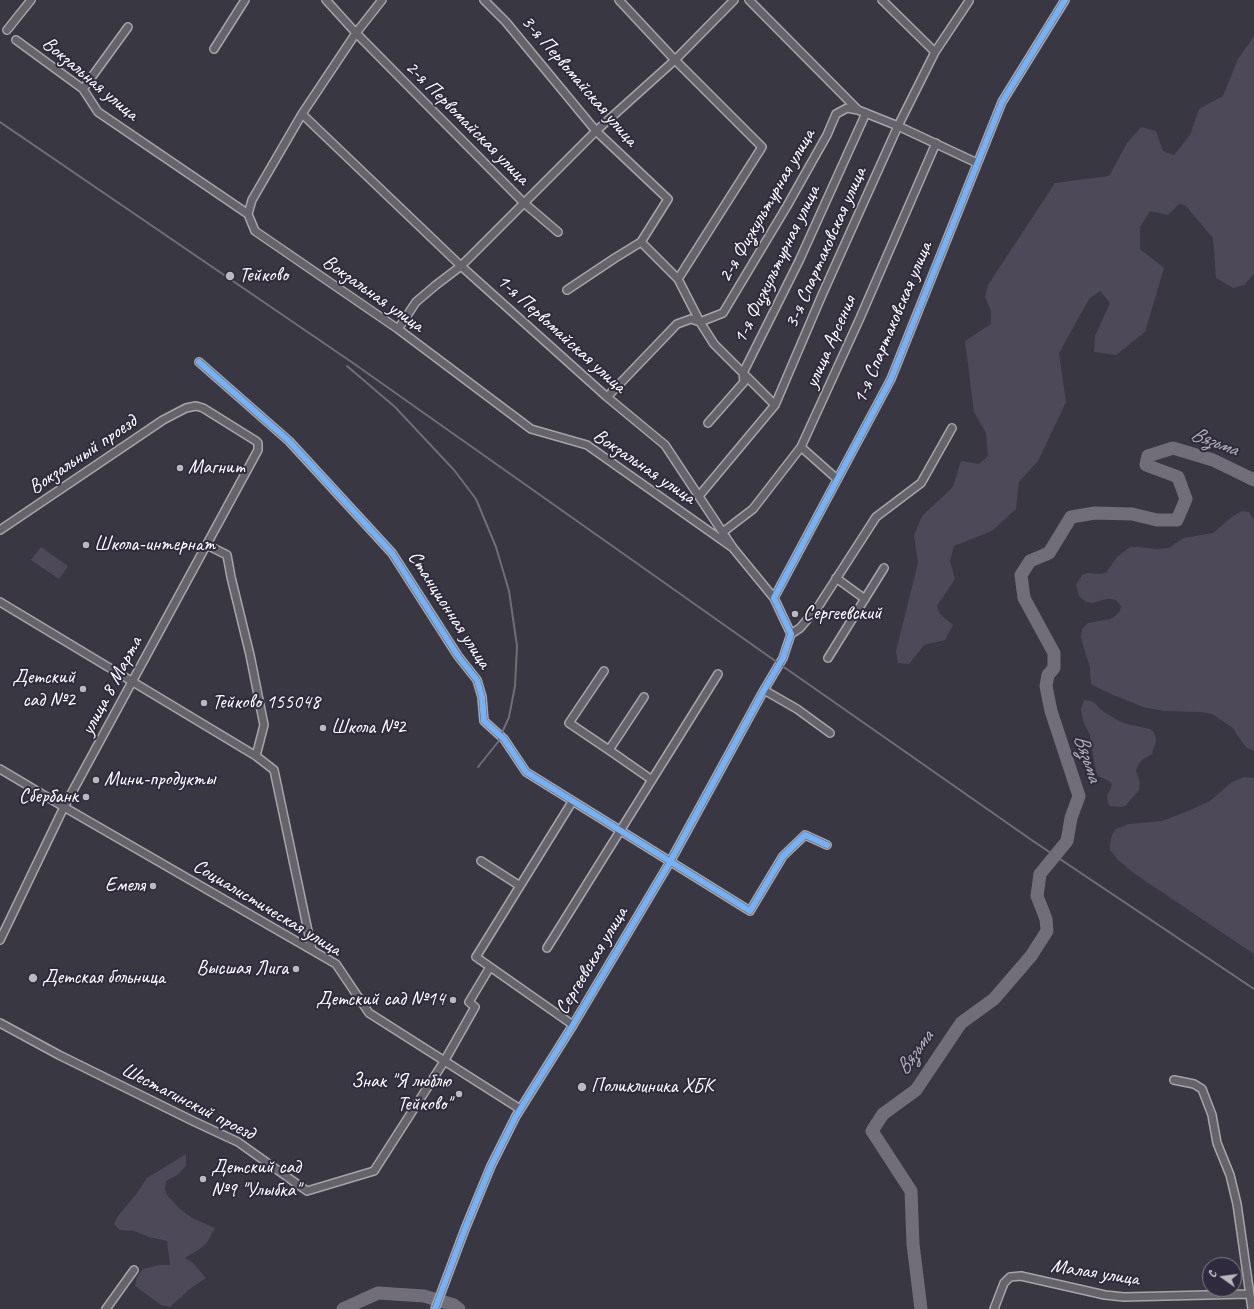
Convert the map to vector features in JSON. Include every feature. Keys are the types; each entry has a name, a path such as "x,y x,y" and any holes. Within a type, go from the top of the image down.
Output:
{"street":[{"path":"7,30 31,0"},
{"path":"214,49 246,0"},
{"name":"2-я Первомайская улица","path":"326,0 356,33 524,203 558,232"},
{"path":"248,214 252,200 302,114 356,33 382,0"},
{"name":"3-я Первомайская улица","path":"484,0 506,22 596,131 668,199 642,242"},
{"path":"619,0 675,60 762,147 678,279"},
{"path":"398,329 416,302 461,266 596,131 675,60 734,0"},
{"path":"749,0 858,110 936,143 977,164"},
{"path":"882,0 935,52"},
{"name":"1-я Спартаковская улица","path":"774,598 891,379 1002,102 1064,0"},
{"name":"3-я Спартаковская улица","path":"699,496 775,405 822,295 898,126 935,52 969,2"},
{"path":"83,89 128,27"},
{"name":"Вокзальная улица","path":"16,40 83,89 98,112 248,214 255,231 398,329 531,429 587,445 734,548"},
{"name":"2-я Физкультурная улица","path":"700,322 723,313 801,180 836,114 847,108 858,110"},
{"name":"1-я Физкультурная улица","path":"708,423 744,382 743,373 799,261 866,113"},
{"name":"1-я Первомайская улица","path":"302,114 461,266 607,397 665,444 734,548 774,598"},
{"name":"улица Арсения","path":"723,532 753,509 801,447 860,318 936,143"},
{"path":"567,290 642,242 678,279 700,322 714,344 775,405"},
{"path":"607,397 677,324 690,318 700,322"},
{"name":"Станционная улица","path":"199,362 289,441 392,553 458,656 478,680 482,697 484,721 504,739 526,772 750,912 783,856 805,835 827,845"},
{"name":"улица 8 Марта","path":"0,940 64,807 258,450 258,444 256,441 203,408 196,406 186,408"},
{"name":"Вокзальный проезд","path":"0,530 163,420 186,408"},
{"path":"774,598 791,634 800,628 818,607 876,517 921,483 952,428"},
{"path":"801,447 837,479"},
{"path":"207,545 227,555 250,655 264,725 256,756"},
{"path":"828,658 884,568"},
{"path":"836,578 865,598"},
{"path":"0,602 256,756 274,770 312,950"},
{"name":"Сергеевская улица","path":"435,1309 465,1229 491,1166 520,1109 573,1025 670,862 783,658 791,634"},
{"path":"604,671 569,723 652,780"},
{"path":"547,948 718,674"},
{"path":"764,690 797,709 830,733"},
{"path":"609,750 644,697"},
{"name":"Социалистическая улица","path":"0,769 336,964 369,1012 520,1109"},
{"path":"481,861 520,886 572,802"},
{"name":"Сергеевская улица","path":"520,886 476,957 573,1025"},
{"path":"444,1060 475,1007 469,1002 490,967"},
{"name":"Шестагинский проезд","path":"0,1023 59,1055 193,1122 238,1142 307,1191 374,1171 444,1060"},
{"path":"1174,1080 1194,1084 1202,1089 1212,1115 1217,1143 1230,1175 1237,1204 1252,1309"},
{"path":"106,1309 134,1270"},
{"name":"Малая улица","path":"994,1309 1004,1283 1010,1277 1021,1276 1106,1295 1124,1297 1249,1294"}],"shaded area":[{"path":"1254,36 1254,274 1244,285 1233,288 1216,278 1213,238 1185,205 1179,204 1168,215 1150,211 1140,227 1140,249 1164,268 1145,332 1116,355 1094,352 1095,336 1110,303 1100,291 1089,299 1059,353 1066,402 1038,461 1019,482 1016,509 992,531 954,546 950,561 955,579 937,606 939,613 953,625 945,640 924,645 909,664 898,663 896,651 918,563 914,535 922,516 953,487 961,461 979,464 988,456 986,433 974,412 965,341 991,324 991,311 985,297 988,285 1055,183 1109,176 1127,143 1141,127 1156,131 1163,151 1174,155 1190,135 1199,109 1223,96 1238,59"},
{"path":"1242,511 1249,512 1254,520 1254,751 1246,747 1233,728 1212,714 1201,712 1164,711 1143,707 1106,692 1091,684 1090,668 1081,638 1082,629 1088,623 1114,617 1120,611 1121,606 1116,600 1111,599 1093,603 1086,602 1079,596 1076,585 1082,575 1088,573 1106,573 1117,557 1130,547 1156,549 1169,548 1183,538 1213,533 1233,516"},
{"path":"41,547 68,566 59,579 31,560"},
{"path":"1084,700 1095,703 1101,710 1119,721 1150,729 1155,735 1156,741 1152,754 1142,760 1136,771 1140,783 1139,790 1125,806 1110,806 1108,803 1107,795 1112,784 1098,776 1096,771 1090,735 1083,721 1081,709"},
{"path":"1244,777 1254,778 1254,954 1135,874 1118,860 1110,850 1112,835 1116,829 1129,824 1162,821 1188,811 1210,801 1232,782"},
{"path":"186,1154 186,1166 177,1175 166,1181 165,1189 167,1195 179,1208 192,1218 215,1228 208,1241 201,1248 185,1258 193,1263 206,1278 191,1288 170,1307 161,1305 135,1286 137,1277 143,1269 160,1265 170,1265 167,1241 149,1237 134,1231 120,1230 114,1224 118,1216 147,1178"}],"waterway":[{"name":"Вязьма","path":"921,1309 913,1244 911,1191 872,1131 883,1114 916,1090 961,1023 994,999 1031,956 1047,931 1046,919 1037,896 1040,874 1067,841 1071,818 1079,796 1051,711 1046,686 1048,675 1054,668 1054,653 1024,598 1021,575 1030,561 1049,553 1071,517 1095,513 1132,514 1157,520 1177,520 1186,499 1178,477 1146,465 1148,456 1173,448 1213,460 1254,480"},
{"name":"Вязьма","path":"343,1309 378,1293 424,1296 454,1305 459,1309"}],"railway":[{"path":"0,122 353,363 1033,841 1254,989"},
{"path":"347,366 395,407 454,470 476,499 496,547 509,591 517,646 515,686 509,717 498,742 478,767"}],"cycle path":[{"path":"435,1309 465,1229 491,1166 516,1116 573,1025 670,862 783,658 791,634 774,598 891,379 1002,102 1065,0"},
{"path":"199,362 289,441 392,553 458,656 477,680 482,697 484,721 504,739 526,772 750,911 783,856 805,835 827,845"}],"place":[{"name":"Тейково","path":"230,276"},
{"name":"Магнит","path":"180,468"},
{"name":"Школа-интернат","path":"86,545"},
{"name":"Сергеевский","path":"795,614"},
{"name":"Детский сад №2","path":"83,689"},
{"name":"Тейково 155048","path":"204,703"},
{"name":"Школа №2","path":"323,728"},
{"name":"Мини-продукты","path":"96,780"},
{"name":"Сбербанк","path":"86,797"},
{"name":"Емеля","path":"153,886"},
{"name":"Высшая Лига","path":"296,969"},
{"name":"Детская больница","path":"33,978"},
{"name":"Детский сад №14","path":"453,1000"},
{"name":"Поликлиника ХБК","path":"582,1087"},
{"name":"Знак \"Я люблю Тейково\"","path":"459,1094"},
{"name":"Детский сад №9 \"Улыбка\"","path":"203,1179"}]}
